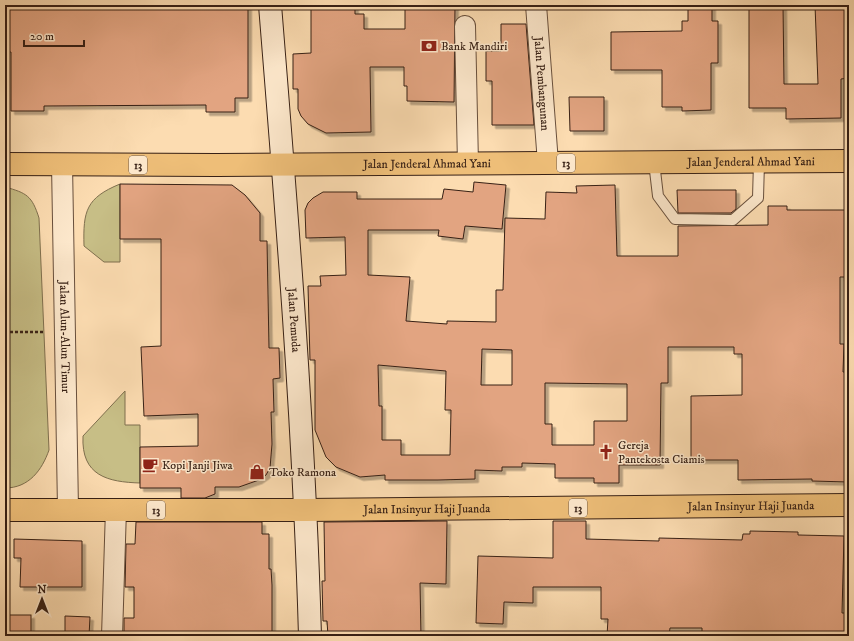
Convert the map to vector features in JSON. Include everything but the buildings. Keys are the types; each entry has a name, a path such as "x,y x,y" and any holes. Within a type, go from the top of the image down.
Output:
{"highway":[{"name":"Jalan Jenderal Ahmad Yani","path":"5,164 283,165 849,161"},
{"name":"Jalan Insinyur Haji Juanda","path":"5,510 306,510 849,505"}],"street":[{"name":"Jalan Pemuda","path":"270,5 283,165 306,510 310,636"},
{"name":"Jalan Pembangunan","path":"536,5 548,163"},
{"path":"465,26 468,164"},
{"name":"Jalan Alun-Alun Timur","path":"62,164 68,509"},
{"path":"112,636 116,510"}],"lane":[{"path":"654,162 658,196 675,219 733,220 758,198 759,162"}],"path":[{"path":"5,332 42,332"}],"shaded area":[{"path":"120,184 120,262 104,262 84,246 84,224 89,207 93,201 109,189"},
{"path":"5,187 19,191 28,196 34,205 39,218 49,450 43,464 28,481 21,485 5,488"},
{"path":"125,391 125,425 140,425 140,483 117,481 99,474 92,468 87,460 84,449 83,436"}],"place":[{"name":"Bank Mandiri","path":"429,46"},
{"name":"Gereja Pantekosta Ciamis","path":"606,452"},
{"name":"Kopi Janji Jiwa","path":"150,465"},
{"name":"Toko Ramona","path":"257,472"}]}
